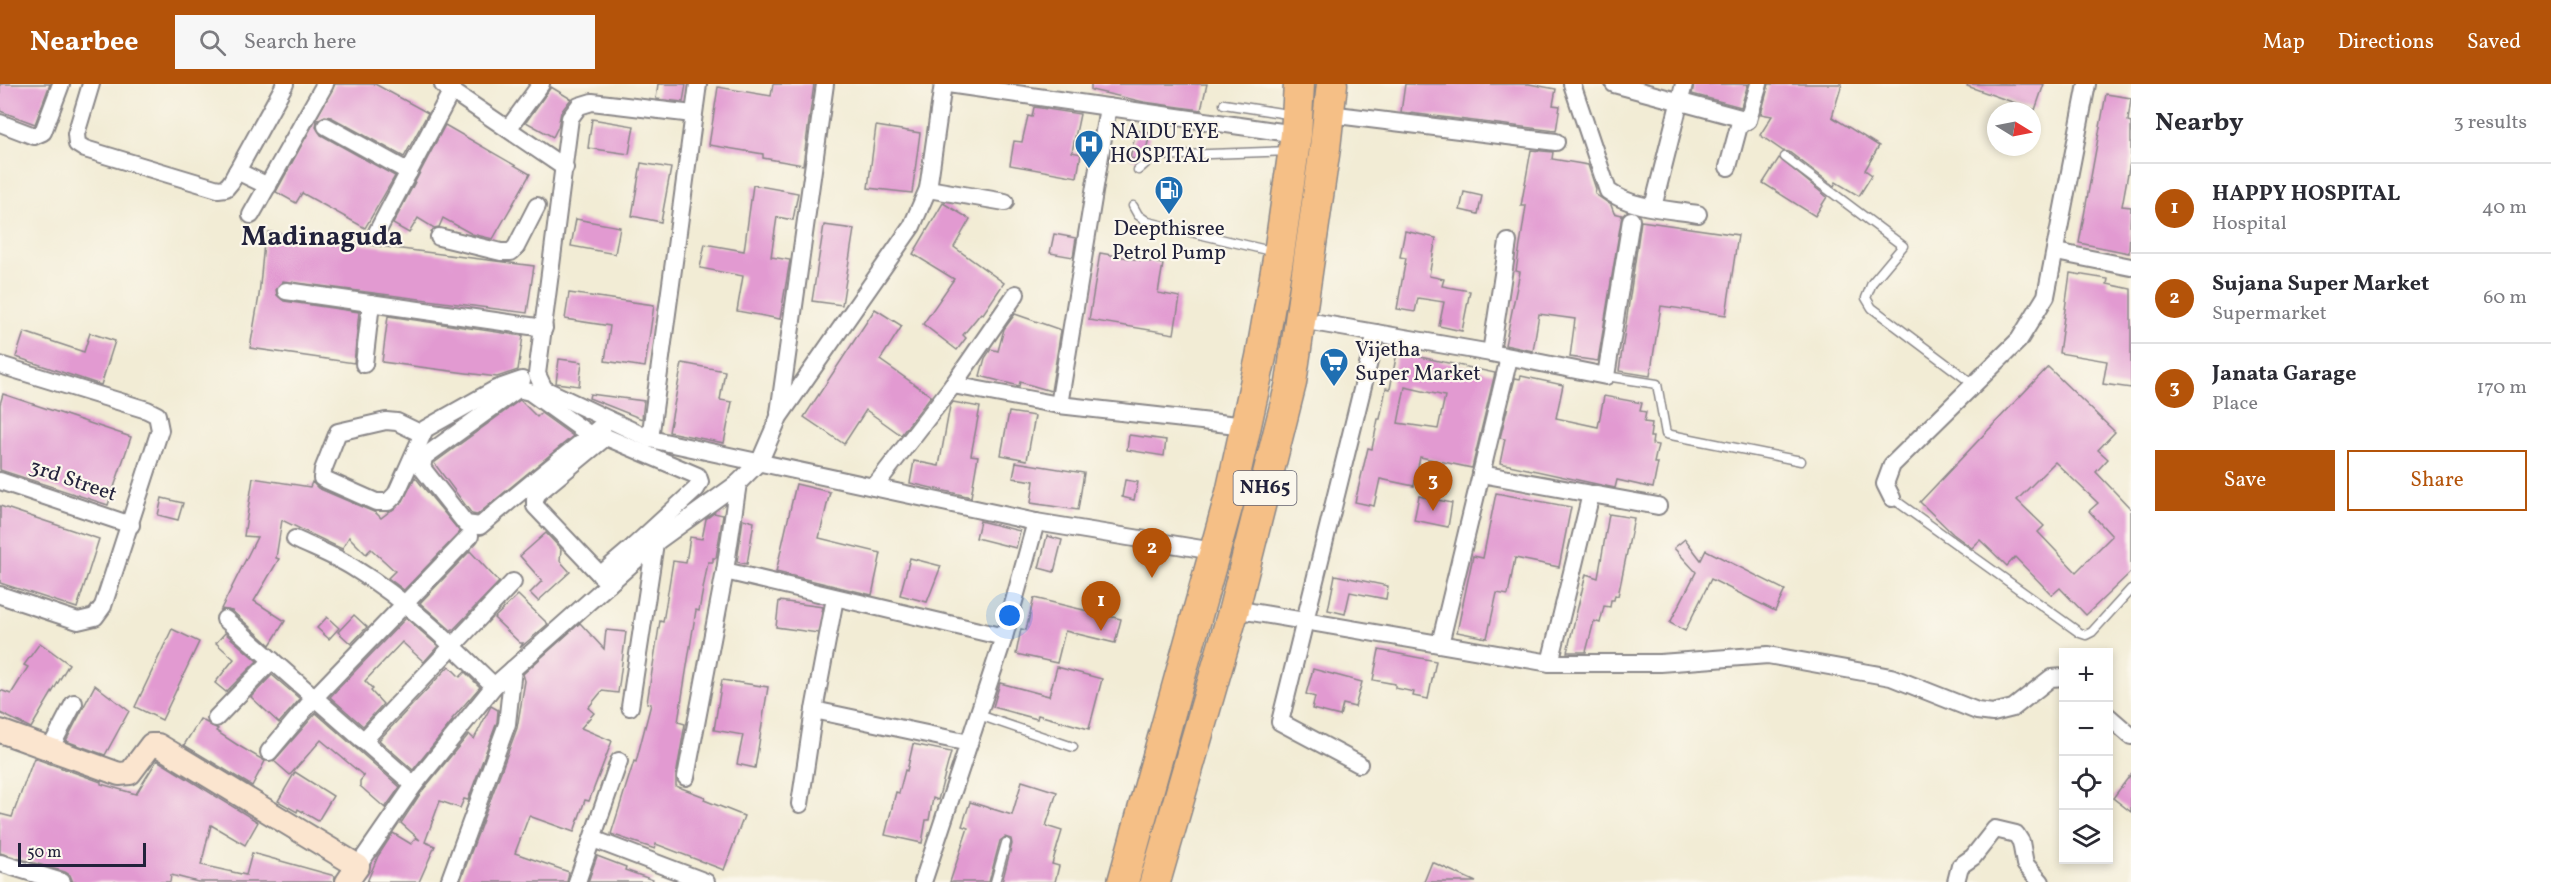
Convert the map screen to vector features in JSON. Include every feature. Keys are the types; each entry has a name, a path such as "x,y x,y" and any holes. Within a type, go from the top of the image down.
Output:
{"highway":[{"name":"NH65","path":"1123,882 1231,493 1246,426 1261,357 1279,253 1299,84"},
{"name":"NH65","path":"1155,882 1234,609 1291,383 1332,84"}],"street":[{"path":"0,123 34,136 43,132 61,84"},
{"path":"91,84 76,134 77,144 86,149 218,189 226,188 237,171 285,84"},
{"path":"508,129 541,84"},
{"path":"650,439 698,84"},
{"path":"779,417 825,84"},
{"path":"638,550 655,543 738,483 760,461 779,417 912,226 928,189 942,84"},
{"path":"948,84 1295,133"},
{"path":"1572,84 1608,191 1620,200 1698,214"},
{"path":"1614,84 1748,120"},
{"path":"1653,207 1684,84"},
{"path":"1728,167 1739,126 1748,120 1759,84"},
{"path":"1892,498 1885,484 1892,465 2019,340 2046,296 2087,84"},
{"path":"251,215 268,186 317,87"},
{"path":"377,232 409,172 447,87 565,168"},
{"path":"693,114 592,102 579,106 568,125 565,168 537,375 544,389 650,439 1036,522 1214,551"},
{"path":"1059,405 1108,107"},
{"path":"1329,114 1556,142"},
{"path":"326,126 409,172"},
{"path":"237,171 268,186"},
{"path":"928,189 1005,202"},
{"path":"440,237 508,252 516,248 534,213 557,231"},
{"path":"1301,320 1491,353 1606,376 1631,220"},
{"path":"1491,353 1508,242"},
{"path":"2055,252 2131,267"},
{"path":"286,291 544,328"},
{"path":"874,487 953,385 1016,294"},
{"path":"364,364 371,303"},
{"path":"1359,764 1280,722 1376,333"},
{"path":"1440,644 1509,358"},
{"path":"0,365 147,410 157,415 160,430 103,606 95,617 88,621 78,621 0,595"},
{"path":"422,435 397,422 386,421 338,432 322,470 322,478 376,502 388,502 396,494 425,429 496,389 537,375"},
{"path":"953,385 1059,405 1246,426"},
{"path":"590,435 530,392 518,389 424,458 422,468 466,524 480,526 609,420"},
{"path":"0,731 119,774 130,773 151,745 158,745 352,874 414,785 494,686 638,550 700,482 698,476 606,437 538,493 535,499 535,506 605,579"},
{"path":"1481,474 1658,506"},
{"name":"3rd Street","path":"0,481 131,525"},
{"path":"686,777 738,483"},
{"path":"1550,663 1591,494"},
{"path":"923,882 1004,637 1036,522"},
{"path":"269,753 315,697 470,536"},
{"path":"295,539 358,570 405,605 453,646 494,686"},
{"path":"630,707 655,543"},
{"path":"724,571 1004,637"},
{"path":"363,741 513,582"},
{"path":"800,804 814,710 835,598"},
{"path":"1234,609 1550,663 1660,663 1768,655 1891,677 1977,711 1993,713 2013,708 2051,678 2059,677"},
{"path":"225,618 414,785"},
{"path":"216,718 272,660"},
{"path":"449,882 507,724 513,669"},
{"path":"50,749 74,702"},
{"path":"814,710 969,743"},
{"path":"2113,720 2131,736"},
{"path":"577,882 619,761"},
{"path":"1956,882 1960,866 1973,857 1995,829 2016,834 2021,842 2025,864 2041,882"},
{"path":"593,838 706,882"},
{"path":"0,863 62,882"}],"lane":[{"path":"1224,104 1295,133"},
{"path":"1138,170 1154,156 1295,133"},
{"path":"1785,157 1904,246 1872,284 1866,298 1872,308 1973,384"},
{"path":"1133,207 1138,215 1148,222 1279,253"},
{"path":"1606,376 1657,384 1666,434 1801,461"},
{"path":"1892,498 2080,633 2092,632 2131,590"},
{"path":"979,715 1073,747"},
{"path":"995,882 1006,843"}],"building":[{"path":"0,84 50,84 35,124 0,111"},
{"path":"335,84 375,84 428,113 404,157 331,117 325,116 317,120 316,127 321,135 395,176 365,228 302,193 296,203 276,192"},
{"path":"658,84 686,84 683,102 656,99"},
{"path":"773,84 814,84 803,165 763,158 763,154 709,145 718,87 771,96"},
{"path":"1091,84 1207,84 1201,110 1144,102 1091,90"},
{"path":"1405,84 1529,84 1556,89 1553,105 1560,106 1556,131 1401,112"},
{"path":"1694,84 1748,84 1741,107 1692,94"},
{"path":"1769,84 1842,84 1832,117 1879,146 1865,170 1872,175 1859,196 1836,182 1834,186 1789,152 1783,151 1760,135 1772,116 1761,114"},
{"path":"1967,84 2044,84 2038,102 2012,102 1967,86"},
{"path":"551,87 571,99 561,112 553,137 526,122"},
{"path":"2106,94 2131,98 2128,121 2131,122 2131,157 2122,206 2131,207 2129,253 2079,243"},
{"path":"1034,107 1080,114 1072,152 1081,154 1077,177 1010,165 1014,141 1022,142 1028,116 1032,117"},
{"path":"592,119 634,126 629,154 588,148"},
{"path":"445,125 530,174 493,239 472,234 443,218 439,227 434,228 418,218 409,233 393,224"},
{"path":"876,126 920,133 912,193 868,188"},
{"path":"1136,130 1150,133 1145,155 1139,160 1130,158"},
{"path":"1531,150 1553,152 1552,159 1588,165 1596,189 1595,194 1611,205 1614,213 1622,215 1598,361 1570,357 1575,319 1539,314 1533,351 1505,345 1520,272 1516,271 1526,206 1521,206"},
{"path":"1779,158 1827,197 1815,216 1763,183"},
{"path":"641,163 671,168 661,222 632,216"},
{"path":"753,185 798,193 793,220 777,217 771,257 790,260 780,319 737,311 743,276 700,268 705,244 744,251"},
{"path":"1464,192 1482,196 1478,214 1460,210"},
{"path":"943,203 970,219 954,247 1004,283 983,314 981,313 963,335 966,338 957,350 923,324 954,279 913,254"},
{"path":"576,219 620,227 615,254 571,246"},
{"path":"1641,221 1738,235 1726,315 1661,306 1650,376 1619,371"},
{"path":"824,225 854,229 842,305 812,301"},
{"path":"1405,231 1436,238 1429,276 1444,279 1442,286 1470,291 1462,331 1439,326 1444,302 1418,298 1415,312 1397,309 1406,258 1400,257"},
{"path":"269,232 534,266 527,313 283,281 276,290 277,295 284,301 359,312 354,363 250,348 259,296 264,243 267,243"},
{"path":"1054,234 1076,238 1073,257 1050,253"},
{"path":"1100,253 1163,264 1158,293 1180,297 1174,334 1089,320"},
{"path":"2070,273 2108,279 2107,284 2131,289 2131,388 2103,384 2107,361 2059,353"},
{"path":"569,293 654,305 645,367 605,361 610,326 565,319"},
{"path":"875,309 902,326 880,360 931,396 901,435 866,410 844,444 804,417"},
{"path":"1015,314 1061,330 1051,391 1020,382 1019,386 980,376 985,358 991,349 998,351 1004,329"},
{"path":"388,316 523,336 518,370 497,377 382,362"},
{"path":"24,332 84,352 90,333 115,341 101,385 16,357"},
{"path":"1397,352 1495,373 1472,468 1420,457 1414,486 1380,479 1374,506 1355,502 1368,448 1372,449 1386,388 1390,389","holes":["1405,387 1445,396 1438,429 1398,423"]},
{"path":"559,359 582,362 579,386 556,383"},
{"path":"682,363 725,371 720,400 732,402 724,443 669,432"},
{"path":"2048,367 2115,432 2098,450 2108,459 2096,472 2131,509 2131,572 2086,615 2060,588 2052,595 2015,557 2007,566 1980,540 1972,548 1953,534 1920,502","holes":["2055,462 2098,503 2089,511 2112,536 2076,572 2038,532 2044,526 2017,500"]},
{"path":"1521,376 1563,385 1556,418 1598,427 1604,396 1642,403 1640,411 1646,412 1644,422 1652,423 1650,437 1653,437 1652,444 1658,445 1654,463 1658,463 1653,488 1617,480 1615,488 1500,463 1505,439 1500,438 1515,378 1520,379"},
{"path":"3,394 131,437 108,505 0,470 0,404"},
{"path":"590,394 644,401 642,419 589,398"},
{"path":"520,400 537,417 541,413 573,436 477,515 472,514 434,463"},
{"path":"953,402 980,407 971,455 978,456 971,497 910,483 914,461 939,466 950,406"},
{"path":"1009,412 1035,416 1027,460 1001,455"},
{"path":"1129,435 1166,440 1164,456 1127,450"},
{"path":"1016,462 1084,473 1078,510 1031,503 1034,481 1013,478"},
{"path":"415,477 460,532 404,590 388,578 395,571 371,549 366,554 349,537 342,549 282,520 276,558 279,559 254,601 285,621 270,645 232,611 221,609 257,537 244,536 253,478 310,487 312,482 318,488 376,513 381,518 403,501"},
{"path":"1125,480 1138,482 1134,500 1122,497"},
{"path":"796,484 830,492 819,538 881,553 872,595 776,572"},
{"path":"1496,493 1571,507 1559,567 1515,558 1508,595 1497,593 1487,638 1457,632 1473,556 1483,558"},
{"path":"1419,496 1452,503 1448,527 1414,520"},
{"path":"162,498 183,503 178,520 158,515"},
{"path":"0,506 99,539 77,608 0,583"},
{"path":"714,513 723,515 716,558 713,558 713,562 708,562 699,611 696,610 678,722 685,724 676,786 744,816 724,870 656,844 655,849 611,834 634,761 636,762 651,704 647,703 660,621 663,622 673,561 686,563 690,537 702,539 706,519"},
{"path":"1609,514 1634,518 1618,596 1615,595 1614,600 1611,600 1610,607 1604,606 1600,623 1594,621 1586,652 1567,652 1586,574 1598,578"},
{"path":"743,519 754,522 747,564 737,562"},
{"path":"980,521 1020,531 1016,548 976,538"},
{"path":"546,533 561,549 560,561 570,572 538,601 530,593 542,581 520,556"},
{"path":"1047,536 1062,540 1054,572 1039,568"},
{"path":"1685,539 1701,560 1706,550 1785,590 1775,611 1711,579 1685,631 1670,623 1696,572 1674,548"},
{"path":"470,551 499,582 452,631 420,603"},
{"path":"910,558 941,566 927,602 900,595"},
{"path":"1335,575 1388,586 1386,599 1350,592 1345,614 1328,610"},
{"path":"518,595 548,624 520,648 523,643 520,643 494,618"},
{"path":"1034,598 1121,619 1115,643 1065,631 1057,663 1016,654 1021,629 1026,630"},
{"path":"779,601 823,607 818,633 776,627"},
{"path":"354,615 367,627 351,644 338,632"},
{"path":"327,617 339,628 329,639 317,628"},
{"path":"406,618 438,646 424,662 402,642 365,681 383,704 363,726 330,697"},
{"path":"580,623 604,649 606,630 626,632 618,693 602,691 588,708 594,713 581,728 612,741 589,801 585,800 574,832 529,816 515,853 569,872 567,882 460,882 517,728 525,681 523,674"},
{"path":"172,629 199,642 162,720 135,707"},
{"path":"225,633 257,661 226,692 215,683 234,659 216,643"},
{"path":"40,643 69,664 31,728 0,713 0,690 11,694 28,667 24,665"},
{"path":"1379,650 1436,661 1428,699 1413,696 1414,692 1395,688 1395,684 1373,680"},
{"path":"449,666 460,677 465,672 480,687 413,770 379,740"},
{"path":"1057,667 1102,679 1089,729 1038,715 1037,719 993,707 1000,683 1049,696"},
{"path":"1313,669 1362,682 1355,707 1343,704 1340,716 1312,709 1315,697 1306,694"},
{"path":"272,675 300,699 279,723 251,697"},
{"path":"722,680 768,687 755,768 737,764 743,735 714,730"},
{"path":"95,685 129,711 105,755 66,741"},
{"path":"491,706 498,710 497,722 468,800 464,799 460,808 440,801 425,842 435,846 419,882 367,882 378,856 393,833 411,844 416,838 420,840 401,823 422,791 469,734 474,739"},
{"path":"316,713 400,787 385,808 360,786 360,781 364,776 321,740 290,775 274,761"},
{"path":"200,719 265,761 252,786 184,745"},
{"path":"913,744 951,752 938,800 933,798 922,843 885,835 896,792 899,793 905,770 907,771"},
{"path":"34,758 101,782 101,784 136,794 157,760 258,822 245,845 211,825 201,865 246,875 252,853 335,876 334,882 198,882 171,875 170,882 73,882 70,875 65,872 0,853 0,814 12,817"},
{"path":"295,772 333,796 318,821 278,801"},
{"path":"2131,774 2131,812 2113,798"},
{"path":"1022,781 1057,792 1046,826 1062,831 1052,864 1059,866 1055,882 1002,882 1012,844 1011,839 1005,837 1000,841 989,882 950,882 968,828 962,826 970,802 1012,815"},
{"path":"597,856 626,867 625,870 653,880 653,882 588,882"},
{"path":"1432,862 1476,882 1424,882"}],"place":[{"name":"NAIDU EYE HOSPITAL","path":"1089,170"},
{"name":"Deepthisree Petrol Pump","path":"1169,216"},
{"name":"Vijetha Super Market","path":"1334,388"},
{"name":"Janata Garage","path":"1433,511"},
{"name":"Sujana Super Market","path":"1152,578"},
{"name":"HAPPY HOSPITAL","path":"1101,631"}],"district":[{"name":"Madinaguda","path":"322,238"}]}
